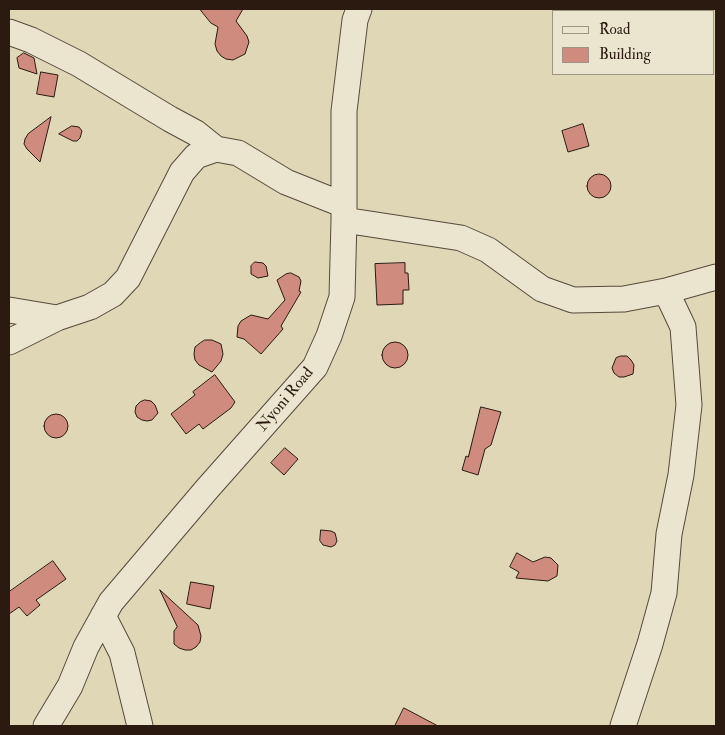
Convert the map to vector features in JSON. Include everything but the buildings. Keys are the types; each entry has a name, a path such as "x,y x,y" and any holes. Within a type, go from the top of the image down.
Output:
{"street":[{"name":"Nyoni Road","path":"46,726 70,686 86,647 111,602 136,570 315,367 329,336 342,297 344,111 358,9"},
{"path":"9,32 31,40 79,64 170,119 196,132 216,148 238,153 286,182 344,213 409,229 461,238 488,250 542,289 573,300 624,299 666,291 716,277"},
{"path":"9,342 57,318 90,307 113,294 128,278 182,172 196,156 216,148"},
{"path":"624,726 664,593 669,534 681,475 689,405 683,327 666,291"},
{"path":"9,310 57,318"},
{"path":"103,616 122,653 137,719"}]}
